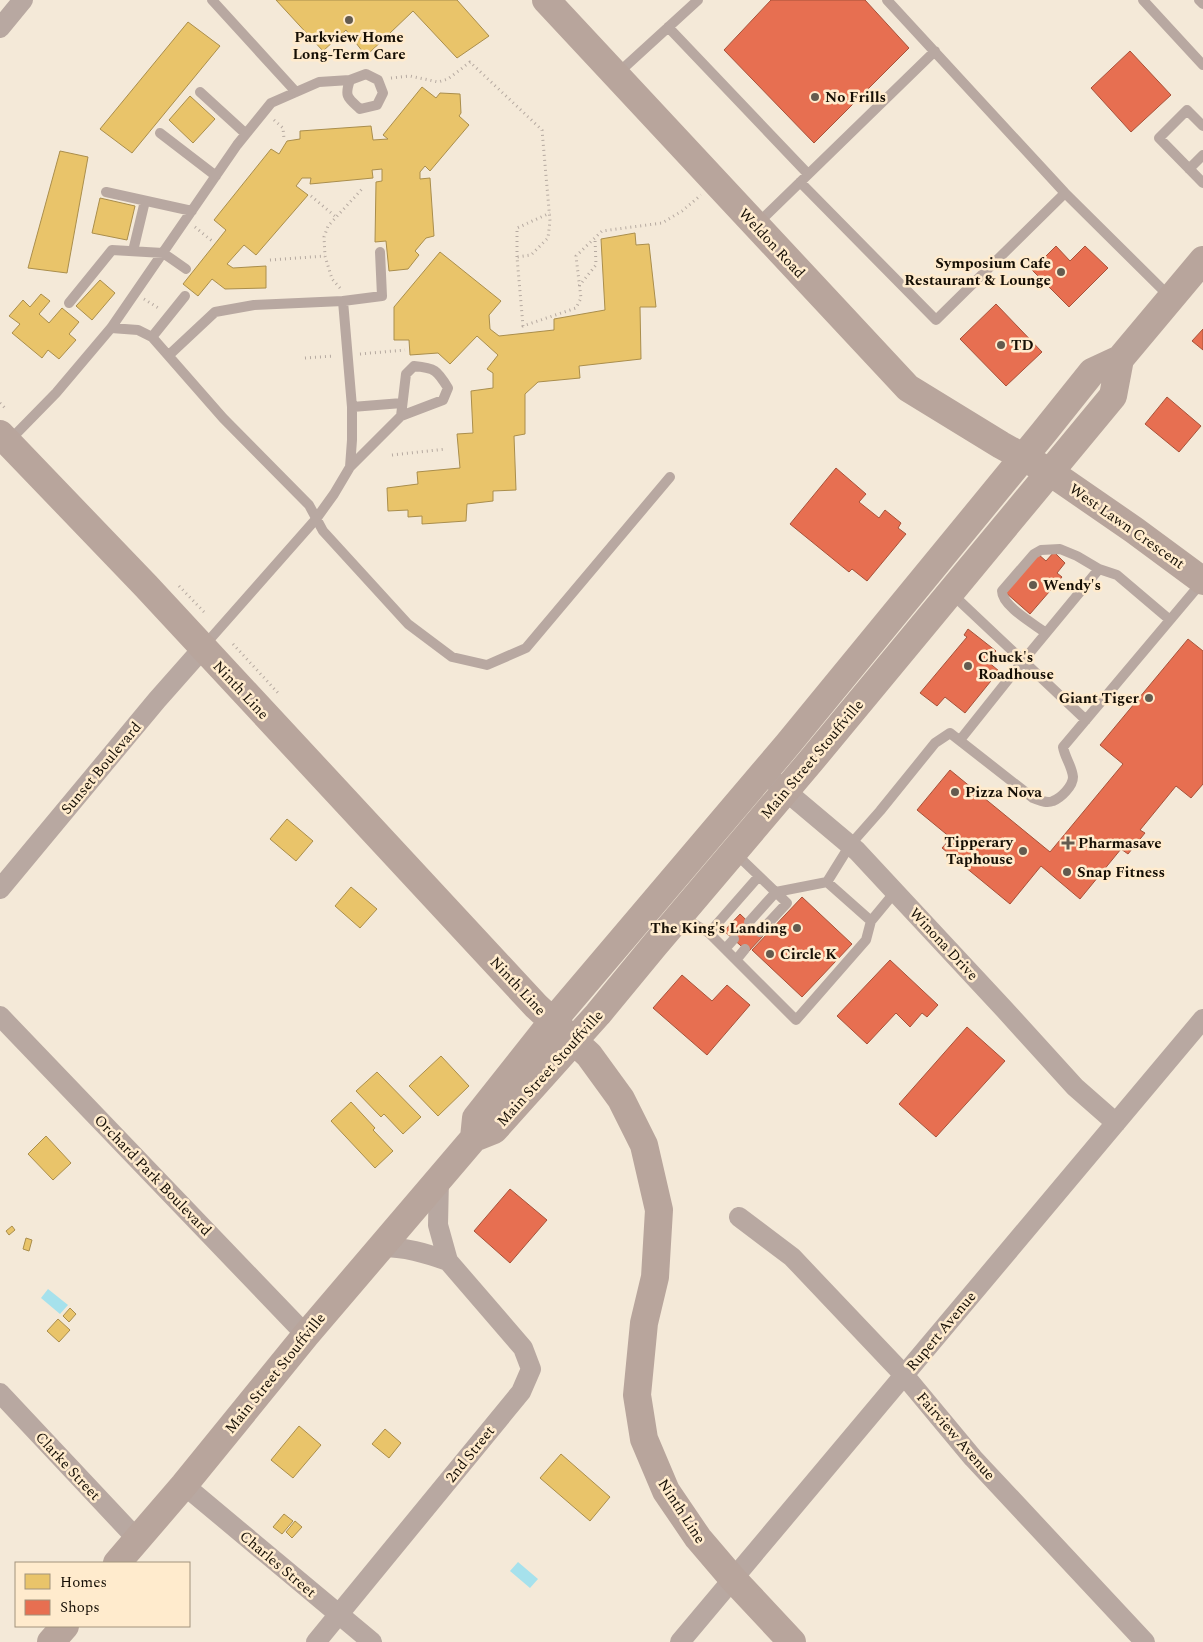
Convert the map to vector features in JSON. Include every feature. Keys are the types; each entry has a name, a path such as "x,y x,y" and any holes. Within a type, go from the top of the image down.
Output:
{"main road":[{"name":"Weldon Road","path":"546,0 908,388 1022,458 1050,472"},
{"name":"Main Street Stouffville","path":"474,1138 476,1118 552,1022 765,772 1092,372 1120,359 1203,260"},
{"name":"Main Street Stouffville","path":"118,1562 184,1485 306,1335 474,1138 494,1130 574,1042 810,762 1113,396 1120,359"},
{"name":"Ninth Line","path":"5,428 203,648 552,1022 589,1055 621,1099 644,1146 659,1210 655,1277 644,1323 637,1395 644,1440 666,1491 698,1538 733,1579 792,1642"},
{"name":"West Lawn Crescent","path":"1050,472 1134,530 1203,581"},
{"path":"51,1642 64,1627"}],"street":[{"path":"0,28 23,0"},
{"name":"Sunset Boulevard","path":"0,889 157,700 203,648"},
{"name":"Winona Drive","path":"765,772 850,845 1075,1087 1116,1123"},
{"name":"Orchard Park Boulevard","path":"0,1016 306,1335"},
{"name":"Rupert Avenue","path":"680,1642 1203,1019"},
{"name":"2nd Street","path":"316,1642 521,1392 531,1369 523,1348 448,1261 438,1225 439,1179"},
{"name":"Fairview Avenue","path":"739,1217 792,1257 904,1376 973,1458 1145,1642"},
{"name":"2nd Street","path":"381,1247 400,1247 420,1251 448,1261"},
{"name":"Clarke Street","path":"0,1393 137,1539"},
{"name":"Charles Street","path":"184,1485 372,1642"}],"lane":[{"path":"212,0 296,92"},
{"path":"615,75 698,0"},
{"path":"887,0 1065,193 1171,299"},
{"path":"1143,0 1203,65"},
{"path":"1199,0 1203,4"},
{"path":"668,27 804,178 936,320 1065,193"},
{"path":"756,225 935,51"},
{"path":"5,428 56,393 112,328 216,176 271,103 320,82 350,80 366,74 378,80 383,94 377,105 360,110 347,98 346,90 350,80"},
{"path":"200,92 246,134"},
{"path":"1203,126 1187,110 1159,138 1203,183"},
{"path":"160,133 216,176"},
{"path":"1189,170 1203,155"},
{"path":"106,192 145,201 189,215"},
{"path":"134,251 145,201"},
{"path":"69,303 112,250 163,253 186,269"},
{"path":"169,355 215,312 254,305 343,301 382,296 380,252"},
{"path":"152,337 185,296"},
{"path":"343,301 352,407 350,467"},
{"path":"112,328 138,330 152,337 223,418 309,506 323,531 408,624 452,658 487,665 526,648 670,477"},
{"path":"203,648 316,519 350,467 401,416 443,400 448,388 441,377 431,368 414,366 406,374 401,416"},
{"path":"352,407 402,403"},
{"path":"1046,633 1006,602 1002,595 1002,590 1034,554 1041,550 1060,549 1100,569 1117,575 1170,620"},
{"path":"960,740 1100,569"},
{"path":"749,922 776,892 827,882 850,845 935,743 950,734 1033,798 1043,802 1052,802 1070,787 1073,780 1070,767 1064,756 1063,746 1203,581"},
{"path":"950,593 1086,720"},
{"path":"734,852 787,903 760,932"},
{"path":"709,933 759,876"},
{"path":"827,882 870,921"},
{"path":"680,915 709,933 796,1020 866,940 870,921 894,892"},
{"path":"725,949 734,939"},
{"path":"736,960 745,950"}],"path":[{"path":"378,80 410,76 438,82 448,79 470,62 542,130 550,213 548,238 531,255 517,257"},
{"path":"264,111 283,128 284,139"},
{"path":"550,213 517,228 517,257 523,326 576,308 581,298 576,256 602,231 662,223 682,211 716,183"},
{"path":"343,301 343,291 332,279 324,256 324,238 328,226 363,188"},
{"path":"311,196 336,217"},
{"path":"189,215 212,241"},
{"path":"580,286 596,265 595,238"},
{"path":"270,260 324,256"},
{"path":"136,292 169,316"},
{"path":"0,403 5,428"},
{"path":"392,455 446,449"},
{"path":"233,644 279,694"}],"water":[{"path":"48,1289 68,1305 60,1314 41,1298"},
{"path":"518,1562 538,1579 530,1588 510,1571"}],"building: Homes":[{"name":"Parkview Home Long-Term Care","path":"276,0 457,0 489,36 457,58 413,11 366,56 346,30 323,51"},
{"path":"188,22 220,46 132,153 100,129"},
{"path":"422,87 436,98 440,93 460,94 461,113 459,116 469,125 430,171 425,166 420,172 420,179 430,178 434,236 426,238 415,251 419,255 408,269 389,271 386,241 375,242 376,182 382,181 382,169 372,170 373,178 310,184 311,178 302,178 296,186 308,195 256,255 244,245 227,264 233,268 266,266 266,288 225,289 212,279 198,296 183,284 226,230 214,220 271,149 279,154 287,141 300,139 300,131 371,126 373,140 388,139 383,135"},
{"path":"190,96 215,119 193,143 169,120"},
{"path":"60,151 88,157 67,273 28,268"},
{"path":"100,198 135,206 127,240 92,233"},
{"path":"635,233 636,245 649,244 656,307 640,307 641,359 579,366 580,378 538,382 525,394 525,434 514,436 516,490 493,491 493,501 467,504 466,521 422,524 422,516 408,517 408,510 388,511 387,488 418,484 417,472 460,468 457,434 473,433 471,391 493,388 493,373 487,369 498,355 477,336 450,364 438,353 410,355 409,340 394,340 394,307 440,252 501,301 489,315 490,329 499,336 554,330 554,319 605,310 601,239"},
{"path":"100,280 115,293 92,320 76,306"},
{"path":"41,294 50,301 39,314 49,323 62,308 79,322 69,334 76,340 59,359 48,350 42,358 12,333 20,324 9,316 23,300 30,307"},
{"path":"287,819 313,841 296,861 270,839"},
{"path":"351,887 377,909 360,928 335,906"},
{"path":"441,1056 469,1086 438,1116 409,1086"},
{"path":"377,1072 421,1117 403,1134 384,1114 381,1117 356,1091"},
{"path":"351,1102 375,1128 373,1130 393,1151 375,1168 331,1121"},
{"path":"46,1136 71,1163 53,1180 28,1154"},
{"path":"12,1226 15,1230 9,1235 6,1231"},
{"path":"26,1238 32,1240 29,1251 23,1249"},
{"path":"70,1308 76,1314 69,1322 63,1316"},
{"path":"58,1319 70,1330 59,1342 47,1331"},
{"path":"299,1426 321,1445 293,1478 271,1460"},
{"path":"385,1429 401,1443 389,1458 372,1444"},
{"path":"561,1454 610,1497 590,1521 540,1478"},
{"path":"284,1514 293,1521 282,1534 273,1527"},
{"path":"295,1521 302,1527 292,1538 286,1532"}],"building: Shops":[{"name":"No Frills","path":"771,0 865,0 909,48 814,143 724,50"},
{"path":"1130,51 1171,95 1131,132 1091,88"},
{"path":"1056,246 1070,261 1085,246 1108,268 1069,307 1032,270"},
{"name":"TD","path":"996,304 1042,352 1006,386 960,339"},
{"path":"1203,329 1203,350 1192,341"},
{"path":"1167,397 1201,426 1179,452 1145,424"},
{"path":"836,468 866,494 859,502 879,518 885,510 901,523 898,528 906,534 867,581 852,569 849,572 790,524"},
{"name":"Wendy's","path":"1054,552 1065,563 1057,573 1062,577 1030,614 1005,592 1038,554 1046,561"},
{"name":"Chuck's Roadhouse","path":"968,629 996,651 987,661 999,671 965,713 945,697 937,706 920,693 967,637 964,635"},
{"path":"1188,639 1203,651 1203,784 1191,798 1176,786 1140,830 1145,833 1128,854 1121,849 1080,899 1041,866 1010,904 942,848 951,838 917,810 950,770 1050,852 1123,764 1100,745"},
{"path":"802,897 852,944 802,997 752,950"},
{"name":"Circle K","path":"740,914 763,936 748,952 724,931"},
{"path":"890,960 938,1005 927,1017 922,1013 910,1027 896,1013 867,1044 837,1016"},
{"path":"682,975 712,1001 727,985 750,1005 707,1055 653,1008"},
{"path":"967,1027 1005,1061 936,1137 899,1104"},
{"path":"510,1189 547,1220 510,1263 474,1231"}],"place":[{"name":"Parkview Home Long-Term Care","path":"349,20"},
{"name":"No Frills","path":"815,97"},
{"name":"Symposium Cafe Restaurant & Lounge","path":"1061,272"},
{"name":"TD","path":"1001,345"},
{"name":"Wendy's","path":"1033,585"},
{"name":"Chuck's Roadhouse","path":"968,666"},
{"name":"Giant Tiger","path":"1149,698"},
{"name":"Pizza Nova","path":"955,792"},
{"name":"Pharmasave","path":"1068,843"},
{"name":"Tipperary Taphouse","path":"1023,851"},
{"name":"Snap Fitness","path":"1067,872"},
{"name":"The King's Landing","path":"797,928"},
{"name":"Circle K","path":"770,954"}]}
